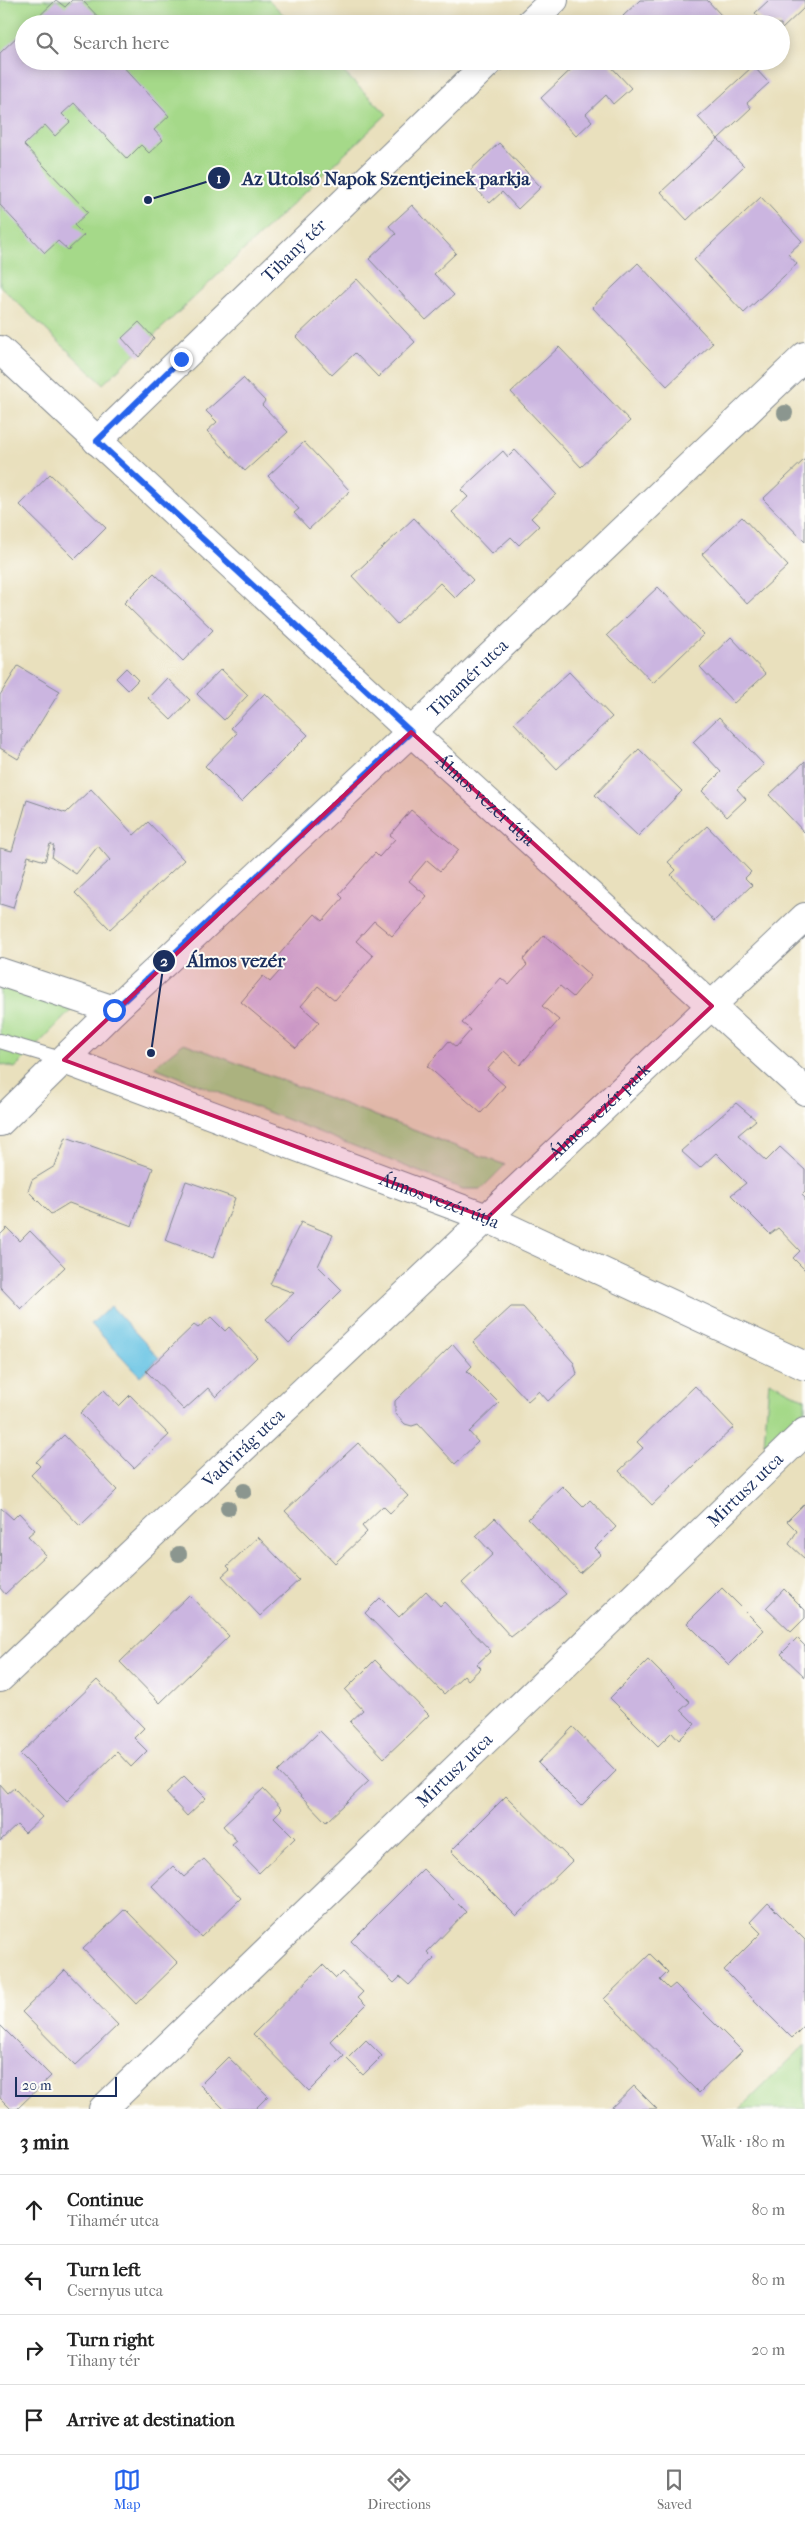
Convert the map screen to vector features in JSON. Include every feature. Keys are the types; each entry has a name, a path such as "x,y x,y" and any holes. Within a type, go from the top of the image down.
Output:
{"street":[{"path":"538,15 554,0"},
{"name":"Tihany tér","path":"97,441 481,70"},
{"name":"Álmos vezér útja","path":"0,350 411,732 805,1091"},
{"name":"Tihamér utca","path":"0,1122 114,1010 411,732 805,356"},
{"path":"712,1006 805,917"},
{"path":"0,972 114,1010"},
{"name":"Álmos vezér park","path":"487,1218 712,1006"},
{"name":"Álmos vezér útja","path":"64,1060 487,1218 805,1366"},
{"name":"Vadvirág utca","path":"0,1678 487,1218"},
{"name":"Mirtusz utca","path":"104,2109 805,1432"}],"lane":[{"path":"0,1041 64,1060"}],"highlighted area":[{"path":"411,732 712,1006 487,1218 64,1060"}],"green space":[{"path":"0,0 269,0 284,15 15,15 15,70 341,70 387,114 103,384 0,286"},
{"path":"0,972 82,999 15,1068 0,1064"},
{"path":"184,1043 505,1165 481,1189 463,1189 154,1067"},
{"path":"769,1381 805,1399 805,1414 764,1444"},
{"path":"805,2045 805,2109 740,2109"}],"water":[{"path":"111,1306 159,1358 140,1376 91,1324"}],"building":[{"path":"56,0 65,7 72,0 82,0 96,15 40,15"},
{"path":"640,0 707,0 721,15 624,15"},
{"path":"769,0 804,0 805,7 790,21 790,15 757,15 755,13"},
{"path":"15,39 15,70 126,70 169,116 154,130 163,140 149,153 141,145 127,159 74,103 62,114 70,122 55,136 45,125 24,145 88,212 74,225 84,235 68,250 58,241 45,253 0,205 0,53"},
{"path":"571,70 614,70 631,88 613,104 606,95 586,114 592,121 576,136 541,98"},
{"path":"749,70 757,70 769,83 747,103 751,108 718,139 698,117"},
{"path":"718,139 744,166 687,220 661,192"},
{"path":"499,143 541,187 518,209 502,192 490,203 464,176"},
{"path":"761,197 802,241 788,254 797,264 744,313 694,260"},
{"path":"412,205 456,253 434,274 454,295 426,320 369,259 396,234 389,226"},
{"path":"638,263 713,343 667,386 592,307"},
{"path":"357,279 415,342 378,377 355,353 332,375 296,337"},
{"path":"139,322 154,338 139,357 122,338"},
{"path":"559,347 630,421 581,467 511,392"},
{"path":"243,378 265,401 262,405 288,432 245,471 207,431 217,422 206,411"},
{"path":"304,442 350,491 309,529 294,513 299,509 268,476"},
{"path":"515,450 556,494 531,518 539,526 519,545 511,537 492,554 452,512 468,497 461,490 503,451 508,457"},
{"path":"805,459 805,542 763,499"},
{"path":"50,474 106,528 75,559 20,505"},
{"path":"742,517 788,566 747,604 702,554"},
{"path":"414,518 473,580 455,598 440,583 397,624 352,576"},
{"path":"154,573 213,630 183,661 124,603"},
{"path":"658,587 704,634 653,683 607,635"},
{"path":"731,637 766,674 734,703 700,667"},
{"path":"18,666 60,691 18,759 0,748 0,695"},
{"path":"126,668 138,680 128,690 116,678"},
{"path":"221,669 248,695 224,720 197,694"},
{"path":"569,672 612,717 557,769 514,723"},
{"path":"167,678 190,700 171,720 148,698"},
{"path":"265,693 308,735 241,802 205,766 237,733 231,728"},
{"path":"719,717 764,765 737,789 746,799 727,817 702,791 721,772 693,742"},
{"path":"639,749 682,791 638,836 595,795"},
{"path":"805,761 805,831 804,832 769,795"},
{"path":"91,789 134,835 148,822 184,860 110,929 75,893 110,860 98,846 76,874 52,858 54,846 50,844 45,861 28,856 13,908 0,904 0,848 12,851 27,800 66,813"},
{"path":"411,810 459,850 440,871 427,860 409,881 427,896 392,936 374,921 356,941 373,956 335,1000 318,986 301,1006 319,1022 296,1048 241,1002 263,976 270,982 285,965 276,958 315,914 323,921 343,898 339,894 375,853 379,857 395,839 390,835"},
{"path":"707,826 751,872 745,878 752,885 714,921 671,875 676,870 668,862"},
{"path":"544,935 591,976 573,997 560,986 542,1006 559,1020 520,1065 504,1051 487,1070 505,1086 481,1113 427,1066 449,1041 456,1047 471,1030 462,1023 501,978 509,985 527,965 523,960"},
{"path":"736,1103 756,1120 738,1135 766,1161 780,1147 805,1170 805,1192 802,1195 805,1198 805,1270 793,1258 800,1251 778,1228 770,1234 731,1195 746,1183 716,1153 700,1168 681,1151"},
{"path":"66,1137 153,1168 132,1226 69,1203 51,1214 28,1191 32,1180 55,1166"},
{"path":"186,1181 235,1198 213,1258 165,1240"},
{"path":"301,1222 333,1235 318,1266 342,1290 289,1343 266,1319 294,1293 270,1284"},
{"path":"7,1228 20,1241 30,1231 65,1267 21,1309 0,1287 0,1235"},
{"path":"511,1307 523,1307 574,1363 577,1374 548,1401 539,1391 528,1401 473,1342"},
{"path":"211,1317 225,1331 229,1327 257,1357 216,1397 208,1388 184,1410 146,1371 194,1325 198,1328"},
{"path":"453,1344 472,1366 467,1371 499,1403 469,1432 478,1442 455,1464 418,1424 412,1426 405,1424 395,1413 395,1401"},
{"path":"695,1386 734,1427 652,1505 619,1471 643,1448 637,1442"},
{"path":"104,1390 119,1406 130,1395 169,1435 134,1468 80,1413"},
{"path":"64,1435 117,1490 80,1526 31,1475 40,1466 36,1462"},
{"path":"358,1443 408,1496 390,1513 383,1506 362,1526 367,1532 335,1563 285,1511"},
{"path":"562,1486 583,1507 590,1500 616,1527 595,1548 601,1554 580,1573 528,1519"},
{"path":"805,1503 805,1559 789,1544 797,1531 787,1521"},
{"path":"1,1508 13,1519 19,1513 35,1530 28,1536 46,1555 5,1594 0,1588"},
{"path":"495,1518 566,1594 511,1637 462,1583 493,1554 476,1536"},
{"path":"258,1537 299,1580 260,1616 222,1576 230,1569 227,1566"},
{"path":"722,1588 764,1630 729,1665 687,1623"},
{"path":"784,1589 805,1610 805,1618 791,1632 766,1608"},
{"path":"426,1591 440,1606 444,1602 491,1651 477,1664 481,1668 468,1680 464,1675 444,1694 365,1613 380,1598 399,1617"},
{"path":"189,1595 229,1636 160,1703 120,1662"},
{"path":"797,1638 805,1646 805,1677 781,1654"},
{"path":"375,1660 429,1715 384,1758 350,1722 363,1710 345,1690"},
{"path":"648,1660 690,1702 681,1710 695,1724 679,1740 672,1732 658,1746 610,1698"},
{"path":"97,1680 144,1728 134,1738 147,1751 131,1767 117,1752 67,1801 20,1754"},
{"path":"573,1727 616,1771 581,1806 538,1763"},
{"path":"320,1731 369,1781 326,1822 278,1772"},
{"path":"184,1776 206,1798 187,1816 166,1793"},
{"path":"0,1784 8,1793 14,1788 42,1817 25,1833 17,1825 0,1841"},
{"path":"263,1789 282,1809 274,1817 295,1838 259,1873 232,1845 237,1841 223,1826"},
{"path":"506,1796 572,1861 516,1916 451,1851"},
{"path":"204,1859 241,1898 201,1937 152,1886 173,1866 184,1877"},
{"path":"423,1869 466,1912 427,1952 434,1959 409,1985 400,1977 394,1983 351,1941"},
{"path":"768,1903 805,1940 805,2025 792,2038 724,1970 761,1933 750,1922"},
{"path":"125,1909 178,1963 136,2004 83,1949"},
{"path":"650,1954 668,1972 660,1980 669,1989 675,1984 742,2051 699,2093 604,1999"},
{"path":"323,1965 336,1978 342,1972 363,1992 358,1997 366,2005 330,2041 344,2056 309,2091 253,2034"},
{"path":"65,1970 118,2025 75,2066 22,2012"},
{"path":"0,2025 51,2076 17,2109 11,2109 0,2098"},
{"path":"366,2040 382,2056 363,2075 347,2059"},
{"path":"228,2057 268,2096 255,2109 224,2109 200,2085"},
{"path":"634,2086 657,2109 610,2109"}],"place":[{"name":"Az Utolsó Napok Szentjeinek parkja","path":"148,200"},
{"name":"Álmos vezér","path":"151,1053"}],"route":[{"path":"114,1010 411,732 97,441 181,359"}]}
